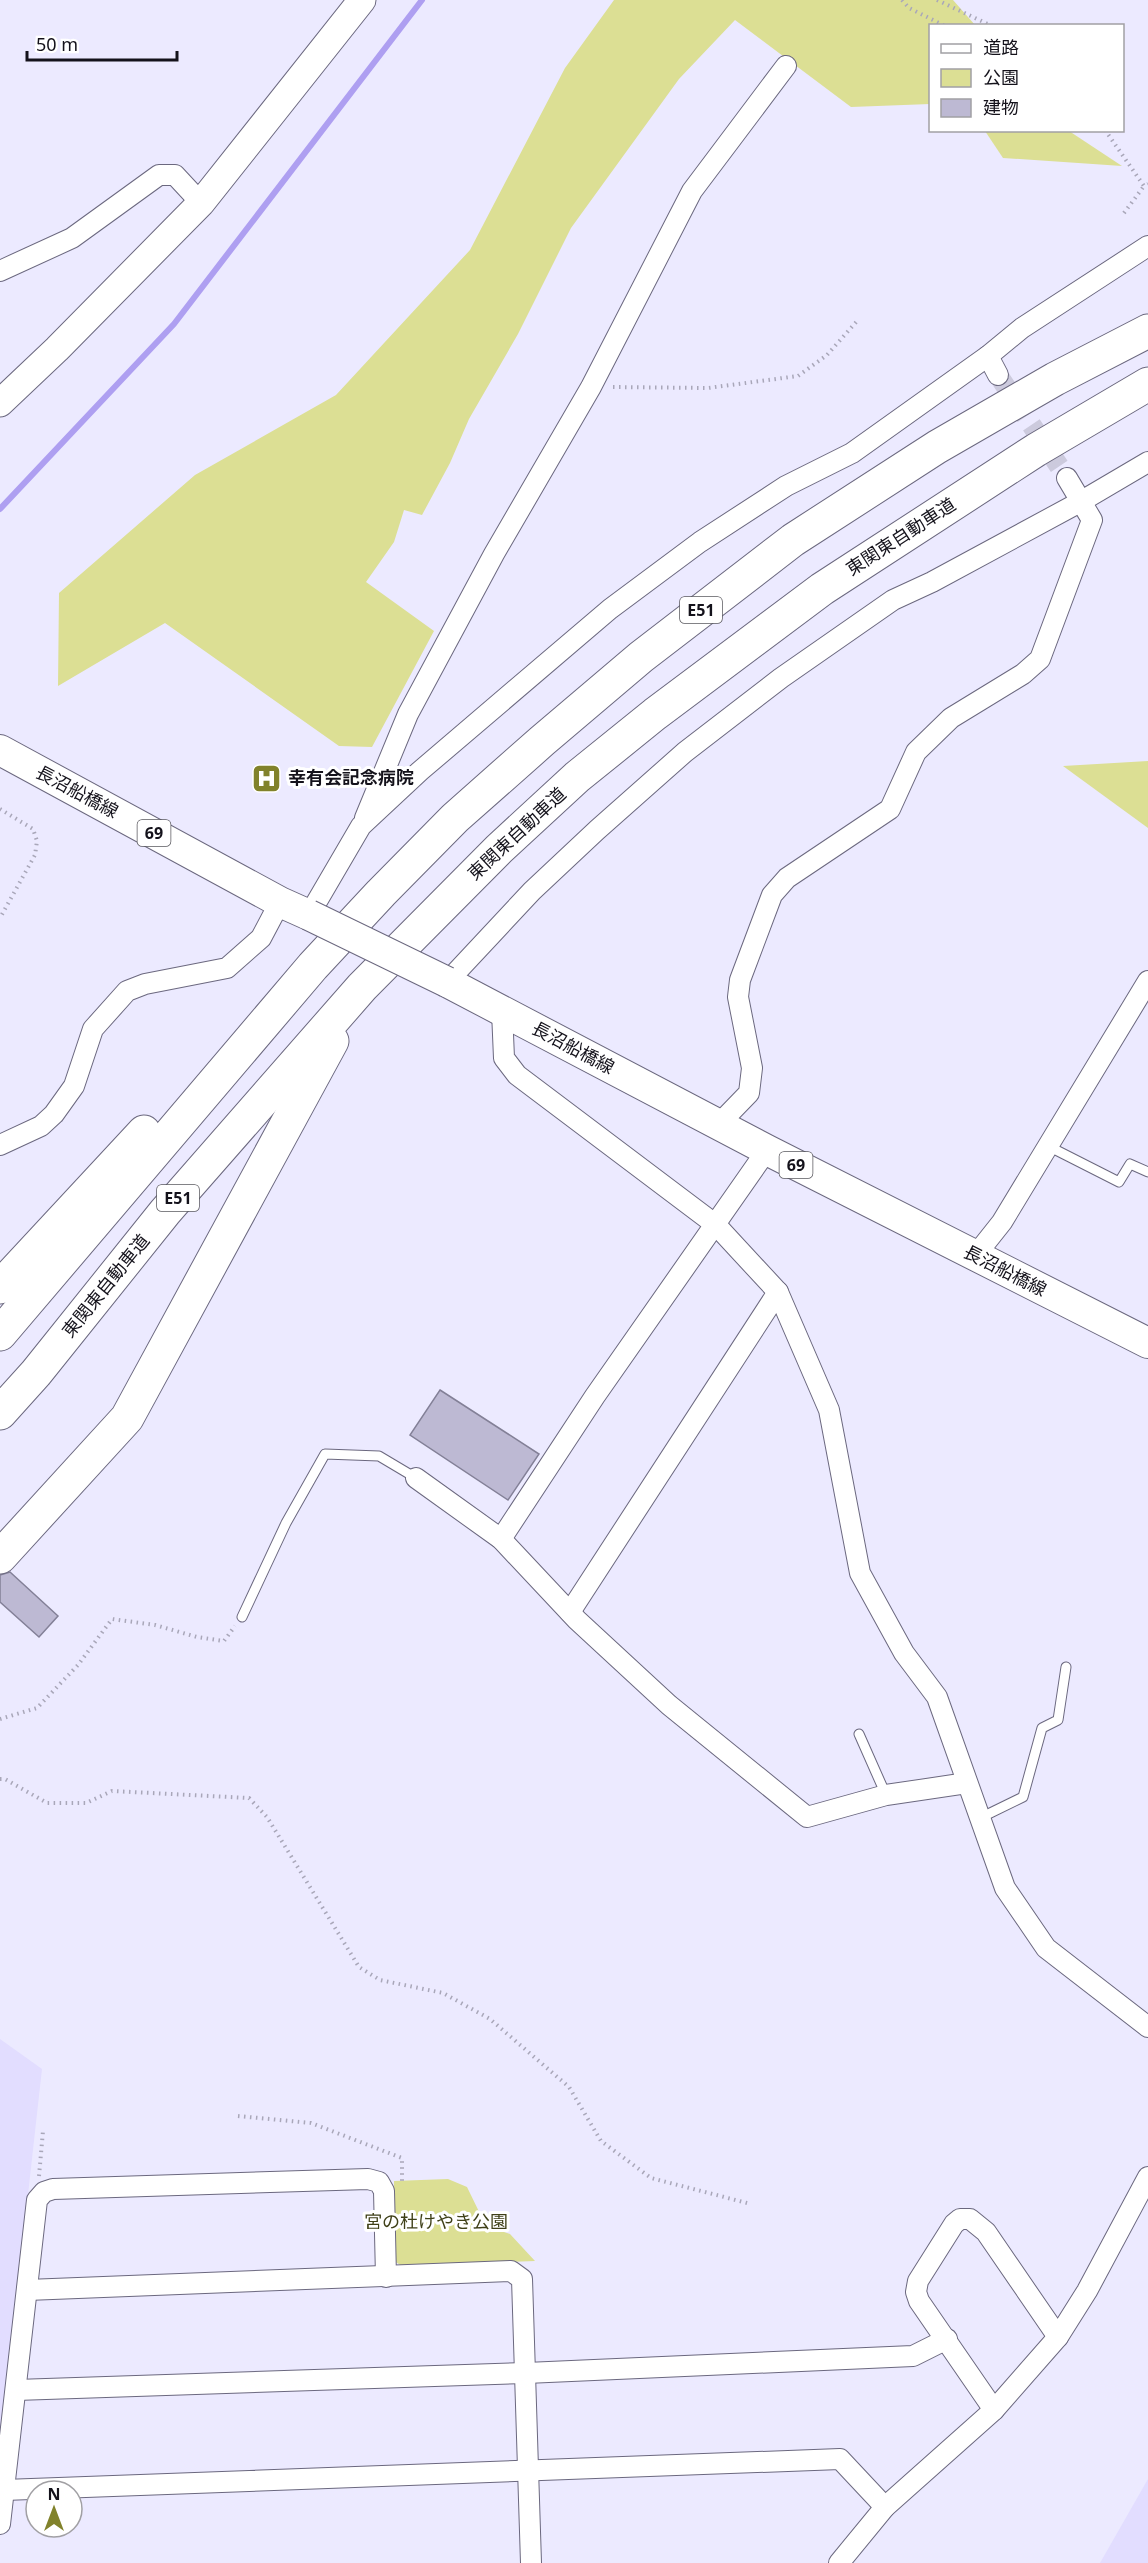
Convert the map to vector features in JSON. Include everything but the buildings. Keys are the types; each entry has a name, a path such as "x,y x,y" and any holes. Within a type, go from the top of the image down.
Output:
{"highway":[{"path":"1054,379 1148,318"},
{"name":"E51","path":"0,1334 313,966 455,818 641,657 793,540 937,447 1054,379 1148,331"},
{"name":"東関東自動車道","path":"0,1413 36,1373 165,1212 362,987 499,849 577,777 664,707 822,590 922,522 1036,450 1148,384"},
{"path":"822,590 926,528 1148,408"},
{"path":"0,1287 243,1027 313,966"},
{"path":"0,1557 127,1418 362,987"}],"main road":[{"name":"長沼船橋線","path":"0,750 280,902 447,982 718,1125 1148,1342"}],"street":[{"path":"0,403 57,350 201,203 362,0"},
{"path":"309,915 361,826 408,714 494,554 591,387 692,191 786,66"},
{"path":"0,271 72,238 159,175 175,175 201,203"},
{"path":"361,826 530,675 619,602 700,542 786,486 852,453 988,356 1022,328 1148,246"},
{"path":"988,356 998,375"},
{"path":"447,982 532,891 597,830 685,752 781,678 893,600 932,582 1080,502 1148,462"},
{"path":"718,1125 749,1093 752,1068 738,997 740,980 772,895 786,878 890,809 916,752 951,718 1023,674 1040,659 1092,520 1067,478"},
{"path":"0,1145 41,1126 54,1114 74,1086 93,1029 127,991 145,984 227,968 261,938 280,902"},
{"path":"975,1256 1002,1222 1148,981"},
{"path":"502,1011 504,1058 517,1076 716,1225 778,1292 829,1410 860,1574 904,1653 937,1697 1005,1887 1046,1948 1148,2027"},
{"path":"501,1539 595,1396 767,1150"},
{"path":"570,1612 778,1292"},
{"path":"416,1478 501,1539 570,1612 669,1705 807,1817 886,1795 967,1783"},
{"path":"839,2563 885,2507 994,2410 1058,2337 1087,2291 1148,2177"},
{"path":"0,2524 37,2200 44,2192 53,2189 368,2179 379,2182 384,2191 386,2277"},
{"path":"994,2410 919,2301 916,2292 918,2281 954,2224 960,2219 970,2219 986,2232 1058,2337"},
{"path":"27,2290 511,2271 522,2279 531,2563"},
{"path":"16,2390 526,2373 913,2356 947,2339"},
{"path":"4,2490 840,2459 885,2507"}],"lane":[{"path":"1048,1146 1119,1182 1130,1164 1148,1172"},
{"path":"242,1617 286,1523 325,1454 379,1456 416,1478"},
{"path":"980,1818 1023,1797 1042,1728 1058,1720 1066,1666"},
{"path":"859,1734 886,1795"}],"path":[{"path":"902,0 909,8 941,24"},
{"path":"937,0 988,24"},
{"path":"1106,132 1146,185 1124,213"},
{"path":"591,387 708,388 798,375 827,355 858,320"},
{"path":"0,809 24,821 33,829 37,841 35,855 0,918"},
{"path":"0,1719 37,1708 78,1665 112,1620 155,1625 197,1637 224,1641 242,1617"},
{"path":"0,1779 4,1779 47,1803 86,1803 112,1791 249,1798 267,1817 359,1967 380,1980 443,1993 490,2019 569,2087 601,2140 651,2178 751,2204"},
{"path":"238,2116 311,2122 402,2158 402,2189"},
{"path":"37,2200 44,2130"}],"shaded area":[{"path":"0,2039 42,2069 0,2446"},
{"path":"1148,2479 1148,2563 1100,2563"}],"green space":[{"path":"614,0 953,0 974,24 929,24 929,104 851,107 735,20 679,79 571,228 518,334 469,419 450,463 422,515 404,510 394,542 366,582 434,631 372,747 339,746 165,623 58,686 59,593 195,475 336,395 470,250 565,68"},
{"path":"986,132 1071,132 1122,166 1003,158"},
{"path":"1148,761 1148,828 1063,766"},
{"name":"宮の杜けやき公園","path":"448,2179 467,2187 486,2226 510,2234 535,2261 402,2266 394,2261 394,2181"}],"waterway":[{"path":"0,509 174,324 422,0"}],"tunnel":[{"path":"998,375 1067,478"}],"place":[{"name":"幸有会記念病院","path":"267,778"}]}
